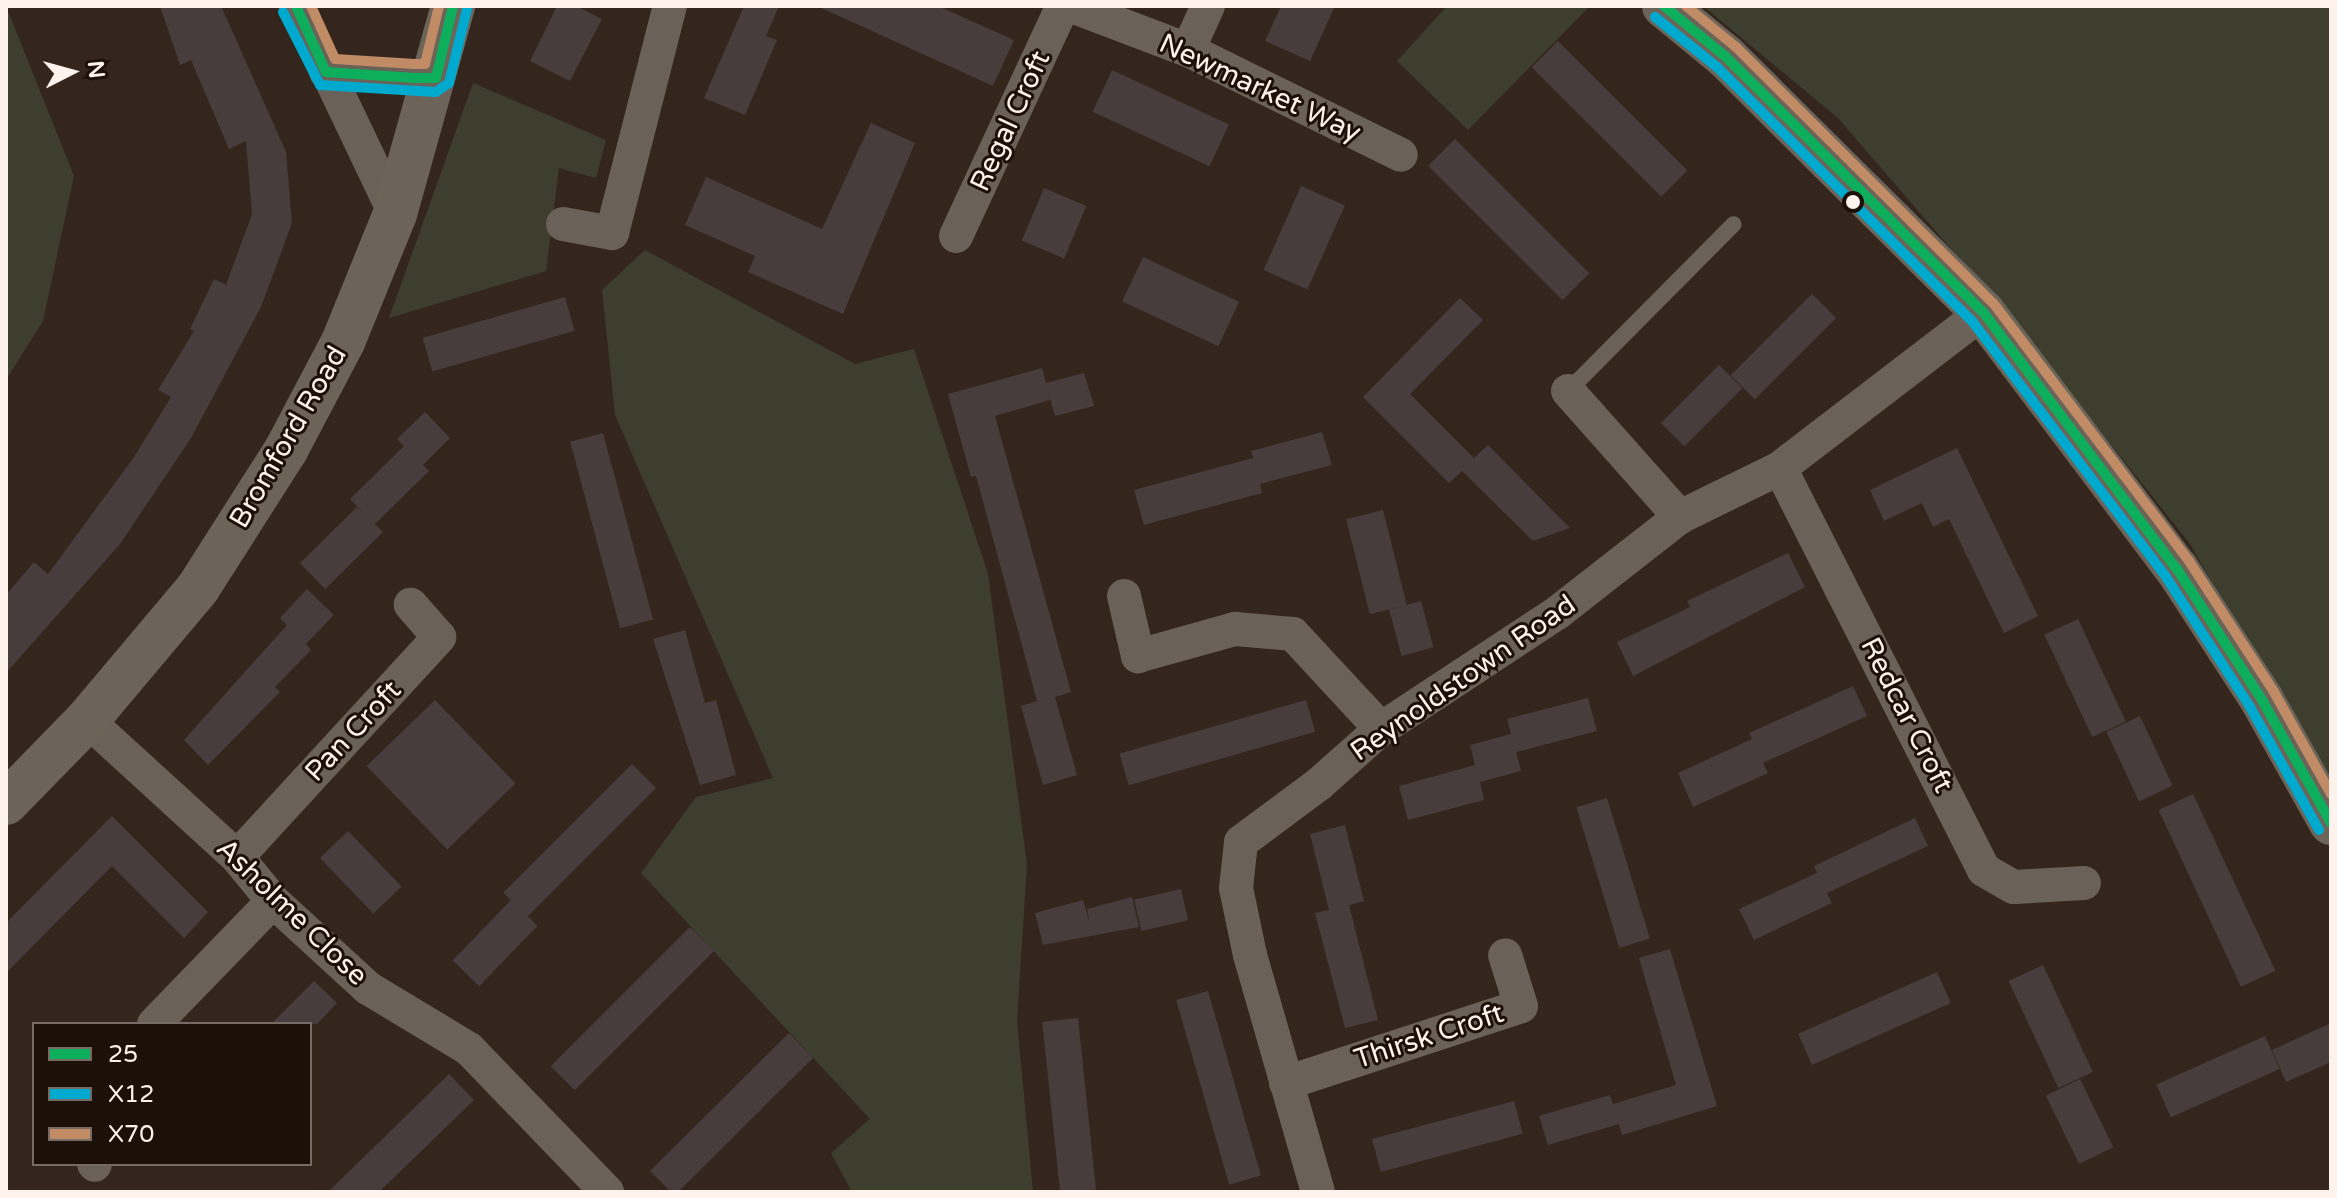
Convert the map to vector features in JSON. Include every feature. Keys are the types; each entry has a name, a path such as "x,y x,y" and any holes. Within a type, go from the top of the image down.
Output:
{"street":[{"path":"296,6 395,214"},
{"name":"Bromford Road","path":"6,803 87,720 198,588 286,450 343,342 395,214 436,78 453,6"},
{"path":"563,224 612,233 670,6"},
{"name":"Regal Croft","path":"956,236 1063,6"},
{"name":"Newmarket Way","path":"1072,6 1188,50 1401,155"},
{"path":"1188,50 1208,6"},
{"path":"1664,6 1726,57 1983,312 2177,569 2262,700 2331,823"},
{"path":"326,72 436,78"},
{"name":"Reynoldstown Road","path":"1318,1192 1286,1083 1236,888 1241,842 1319,784 1381,729 1557,613 1680,517 1780,468 1983,312"},
{"path":"1568,391 1680,517"},
{"name":"Redcar Croft","path":"1780,468 1984,870 2014,887 2084,883"},
{"path":"1124,596 1138,656 1235,629 1293,634 1381,729"},
{"name":"Pan Croft","path":"237,857 439,637 411,605"},
{"name":"Asholme Close","path":"87,720 237,857 273,901 368,988 469,1049 607,1192"},
{"path":"156,1022 273,901"},
{"name":"Thirsk Croft","path":"1286,1083 1521,1006 1505,955"}],"lane":[{"path":"1568,391 1734,224"}],"green space":[{"path":"6,6 74,176 43,321 6,380"},
{"path":"1447,6 1590,6 1468,130 1397,61"},
{"path":"1703,6 2331,6 2331,792 2190,544 2008,315 1838,118"},
{"path":"473,83 606,140 596,178 559,168 546,271 389,318"},
{"path":"645,250 855,364 914,349 988,574 1027,864 1017,1021 1033,1192 852,1192 831,1153 870,1119 641,873 696,797 773,778 615,415 602,290"}],"building":[{"path":"160,6 221,6 286,152 292,223 261,307 191,438 120,544 6,673 6,595 34,562 48,574 134,457 171,397 158,390 194,331 190,329 214,279 226,285 252,214 246,141 229,149 191,60 180,65"},
{"path":"557,6 576,6 602,19 570,81 530,61"},
{"path":"744,6 779,6 766,36 777,40 745,115 704,98"},
{"path":"817,6 938,6 1014,40 993,86"},
{"path":"1281,6 1335,6 1310,61 1265,41"},
{"path":"1558,41 1687,170 1661,197 1532,67"},
{"path":"1112,70 1229,125 1209,166 1093,112"},
{"path":"871,123 915,143 843,314 748,272 755,256 685,225 706,177 822,229"},
{"path":"1455,139 1589,273 1562,300 1428,166"},
{"path":"1301,186 1345,206 1307,290 1264,270"},
{"path":"1044,188 1086,206 1064,258 1022,240"},
{"path":"1143,257 1239,302 1218,346 1122,301"},
{"path":"1812,294 1836,318 1755,399 1731,375"},
{"path":"565,297 575,331 432,371 423,338"},
{"path":"1460,298 1483,320 1410,394 1474,458 1488,445 1570,528 1533,541 1462,471 1449,483 1363,397"},
{"path":"1719,365 1742,388 1684,446 1661,423"},
{"path":"1042,368 1046,383 1084,373 1094,406 1055,416 1047,388 1050,400 995,416 1071,692 1055,697 1077,775 1043,785 1021,706 1037,701 976,476 971,477 948,394"},
{"path":"425,412 450,438 423,465 429,471 375,524 383,532 325,589 300,563 357,507 365,514 350,499 404,446 397,439"},
{"path":"1322,432 1332,465 1260,484 1262,493 1144,525 1134,490 1253,458 1251,451"},
{"path":"603,433 653,619 620,628 570,442"},
{"path":"1957,448 2038,616 2004,633 1949,519 1933,527 1922,503 1884,521 1870,490"},
{"path":"1383,510 1407,605 1370,614 1346,519"},
{"path":"1788,553 1805,587 1633,676 1617,642 1690,607 1687,601"},
{"path":"307,589 334,615 306,644 311,650 275,687 280,692 208,765 184,740 287,625 280,618"},
{"path":"1421,601 1433,647 1402,656 1389,610"},
{"path":"2078,619 2126,721 2092,737 2044,635"},
{"path":"685,630 705,703 716,700 736,775 700,785 653,639"},
{"path":"1853,686 1867,716 1763,763 1768,773 1693,807 1678,773 1752,739 1749,733"},
{"path":"1588,698 1597,731 1516,752 1521,771 1480,782 1484,800 1408,820 1399,786 1475,765 1470,745 1511,734 1507,719"},
{"path":"435,700 516,783 447,849 367,766"},
{"path":"1306,700 1315,732 1129,785 1120,753"},
{"path":"2140,716 2173,786 2139,801 2106,732"},
{"path":"632,764 656,788 527,917 503,893"},
{"path":"2193,794 2275,971 2241,987 2159,810"},
{"path":"1607,798 1650,939 1619,948 1576,807"},
{"path":"112,816 208,912 184,938 112,866 6,973 6,923"},
{"path":"1915,818 1928,846 1827,893 1832,903 1754,940 1739,909 1817,873 1814,866"},
{"path":"1345,825 1364,901 1349,905 1378,1020 1345,1028 1315,913 1329,910 1310,834"},
{"path":"348,831 401,886 373,913 320,858"},
{"path":"1181,889 1188,920 1141,931 1134,900"},
{"path":"1132,897 1139,927 1043,945 1035,913 1083,900 1090,924 1087,909"},
{"path":"511,900 538,926 479,986 453,960"},
{"path":"690,927 714,951 575,1090 551,1066"},
{"path":"1670,949 1717,1106 1622,1135 1619,1124 1548,1145 1539,1116 1610,1095 1613,1104 1676,1085 1639,958"},
{"path":"2043,965 2093,1072 2058,1088 2009,981"},
{"path":"1937,972 1951,1003 1812,1065 1798,1034"},
{"path":"314,981 337,1003 317,1024 273,1022"},
{"path":"1208,991 1261,1176 1229,1185 1176,1000"},
{"path":"1078,1018 1096,1192 1060,1192 1042,1022"},
{"path":"2331,1023 2331,1062 2286,1082 2272,1050"},
{"path":"789,1033 813,1058 678,1192 671,1192 650,1171"},
{"path":"2265,1036 2280,1069 2171,1117 2156,1084"},
{"path":"449,1074 474,1100 379,1192 328,1192"},
{"path":"2080,1079 2113,1147 2079,1164 2046,1096"},
{"path":"1514,1101 1523,1134 1381,1172 1372,1139"}],"transit line":[{"name":"25","path":"296,6 326,72 415,78 436,78 453,6"},
{"name":"X70","path":"311,6 335,59 415,64 425,64 439,6"},
{"name":"25","path":"1664,6 1726,57 1983,312 2177,569 2262,700 2331,823"},
{"name":"X70","path":"1686,6 1736,47 1994,304 2189,561 2274,692 2331,794"},
{"name":"X12","path":"283,12 320,85 436,92 449,83 467,9"},
{"name":"X12","path":"1655,17 1717,67 1972,321 2166,577 2250,707 2319,830"}]}
